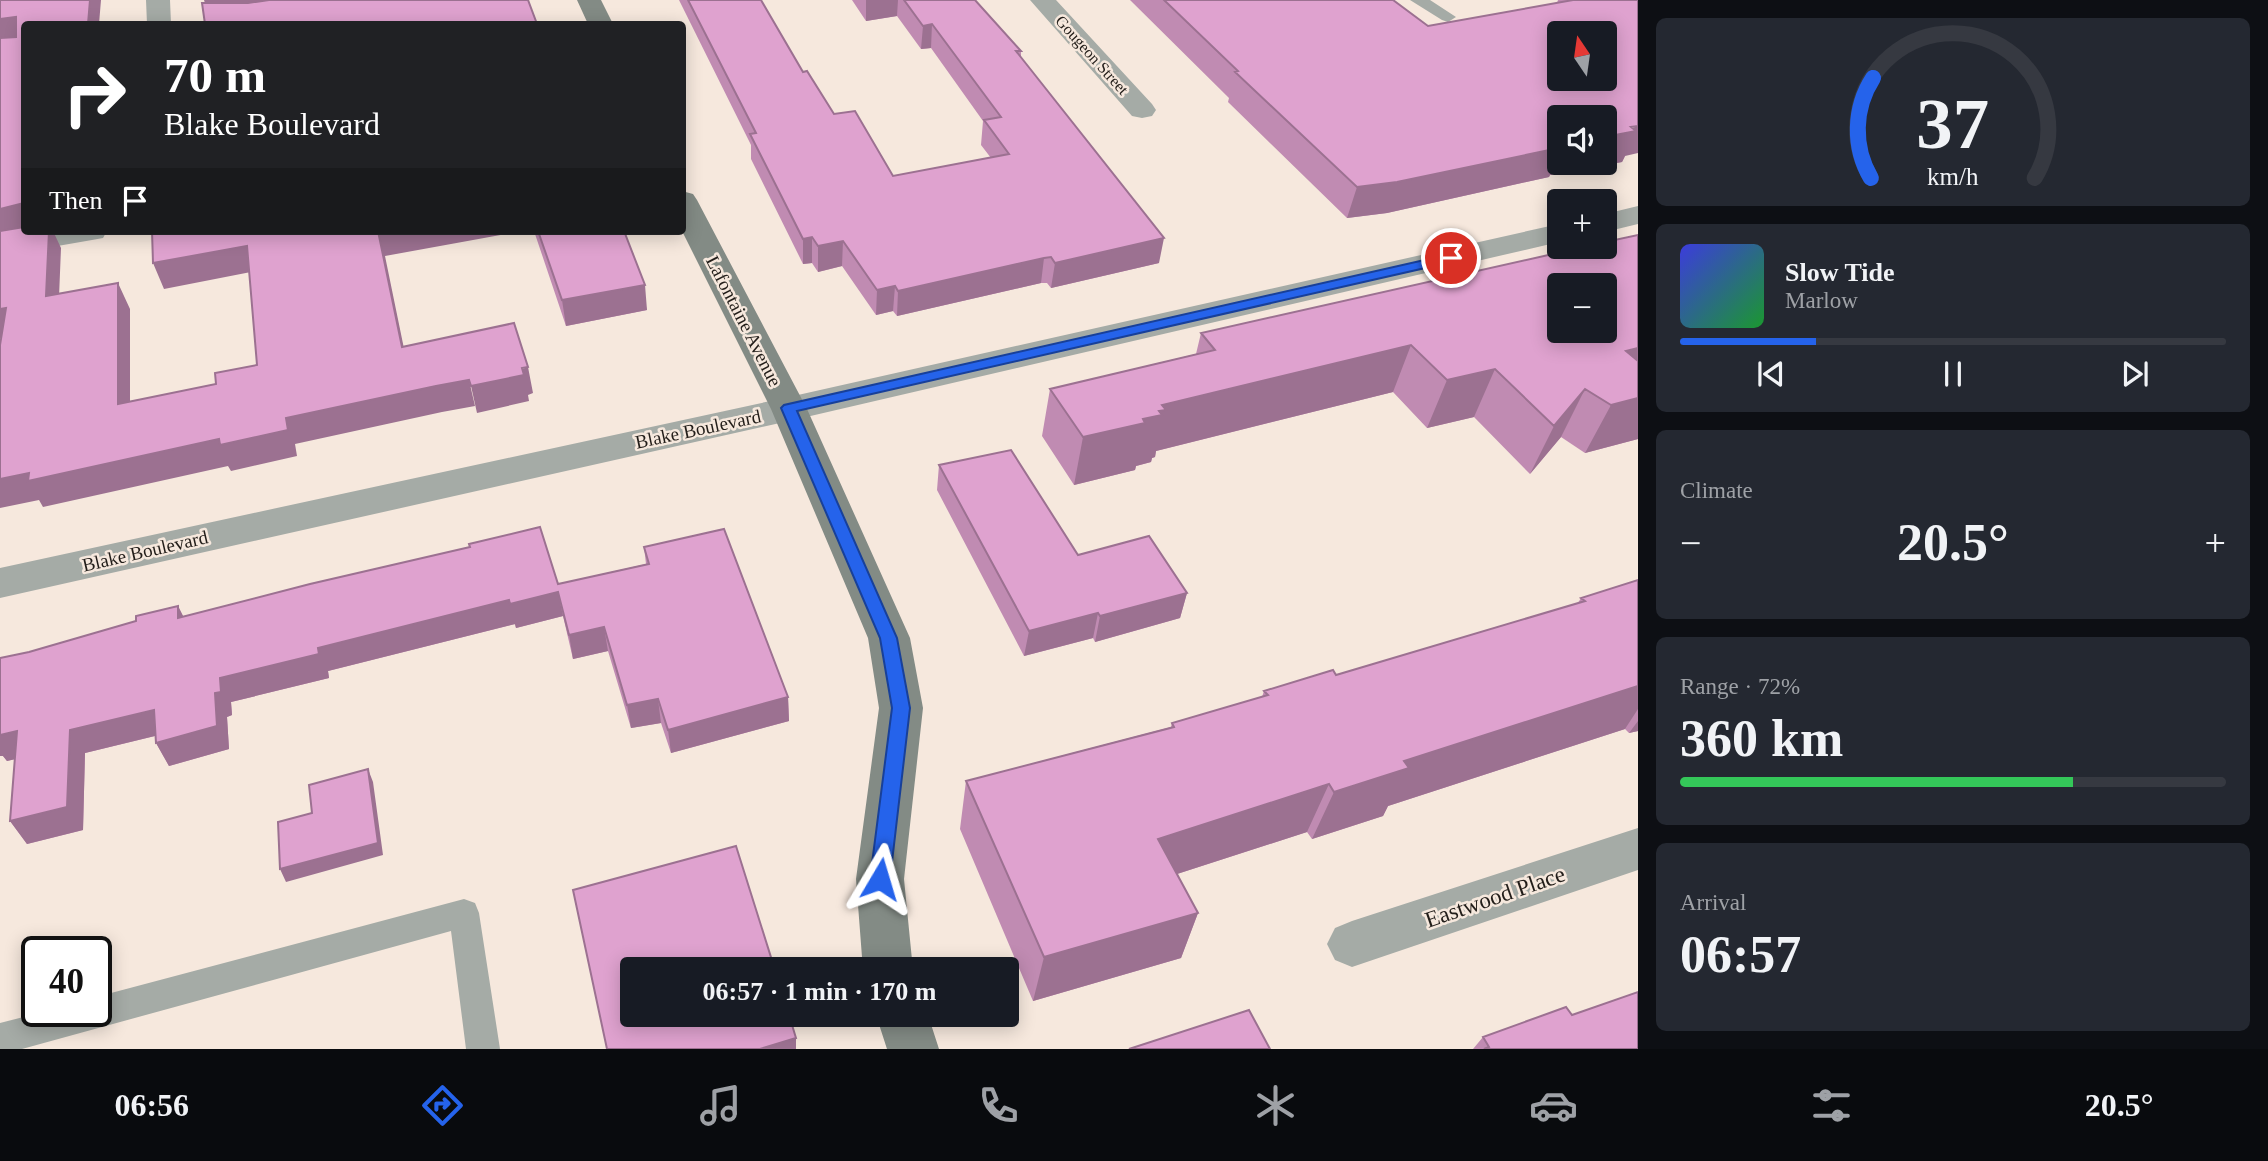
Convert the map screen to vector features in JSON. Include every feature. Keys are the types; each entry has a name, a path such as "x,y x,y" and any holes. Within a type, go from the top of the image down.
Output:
{"street":[{"path":"158,0 159,21"},
{"path":"589,0 599,21"},
{"name":"Gougeon Street","path":"1042,0 1142,110"},
{"name":"Lafontaine Avenue","path":"686,208 789,408 889,638 901,708 880,879 887,957"},
{"path":"1617,220 1638,215"},
{"path":"0,247 69,235"},
{"name":"Blake Boulevard","path":"0,583 1547,236"},
{"name":"Eastwood Place","path":"1352,944 1638,849"},
{"path":"906,1027 913,1049"}],"lane":[{"path":"1418,0 1448,17"},
{"path":"0,1039 464,913 483,1049"}],"building":[{"path":"0,0 90,0 88,21 21,21 21,204 0,209 0,38 16,37 16,17 0,19"},
{"path":"269,0 528,0 536,21 205,21 202,3"},
{"path":"688,0 761,0 803,72 807,71 834,114 855,111 893,176 1009,154 984,120 1001,117 932,24 923,26 904,0 975,0 1021,51 1016,51 1164,238 1055,263 1051,257 1044,258 898,291 895,286 877,290 843,241 818,246 812,237 803,239 750,134 756,133"},
{"path":"1164,0 1393,0 1428,26 1573,0 1638,0 1638,126 1631,127 1636,131 1617,135 1617,105 1547,105 1547,151 1397,182 1357,187 1235,72 1238,71"},
{"path":"21,228 21,235 49,235 46,296 118,283 118,404 216,384 215,373 257,365 247,246 153,263 152,235 379,235 402,347 514,323 528,367 522,368 524,375 471,386 469,380 286,418 288,430 220,445 219,439 28,481 29,473 0,479 0,345 6,308 0,309 0,231"},
{"path":"539,235 626,235 645,285 562,300"},
{"path":"1638,235 1638,348 1626,351 1638,361 1638,398 1611,405 1585,389 1554,426 1495,369 1447,380 1411,345 1162,405 1166,410 1159,411 1162,415 1143,419 1145,423 1083,437 1050,389 1215,350 1201,333 1547,255 1547,259 1617,259 1617,239"},
{"path":"1011,450 1078,555 1149,536 1187,593 1029,631 939,465"},
{"path":"540,527 558,584 649,564 644,547 724,529 788,697 668,730 658,699 627,705 604,627 569,635 558,592 510,604 509,600 318,648 319,654 220,678 221,692 215,693 217,726 156,743 154,710 70,730 67,807 10,821 17,731 0,735 0,658 136,621 136,616 178,606 178,618 470,547 469,544"},
{"path":"1638,580 1638,686 1404,761 1409,768 1334,792 1329,784 1158,839 1198,913 1044,957 966,781 1174,727 1172,723 1268,695 1264,691 1333,670 1336,675 1585,601 1581,598"},
{"path":"368,769 378,843 280,869 278,822 312,813 309,785"},
{"path":"736,846 771,957 620,957 620,1027 793,1027 796,1038 760,1049 607,1049 573,890"},
{"path":"1638,992 1638,1049 1484,1049 1489,1047 1483,1037 1566,1007 1572,1015"},
{"path":"1249,1010 1270,1049 1129,1049"}],"route":[{"path":"880,879 901,708 889,638 789,408 1451,258"}]}
